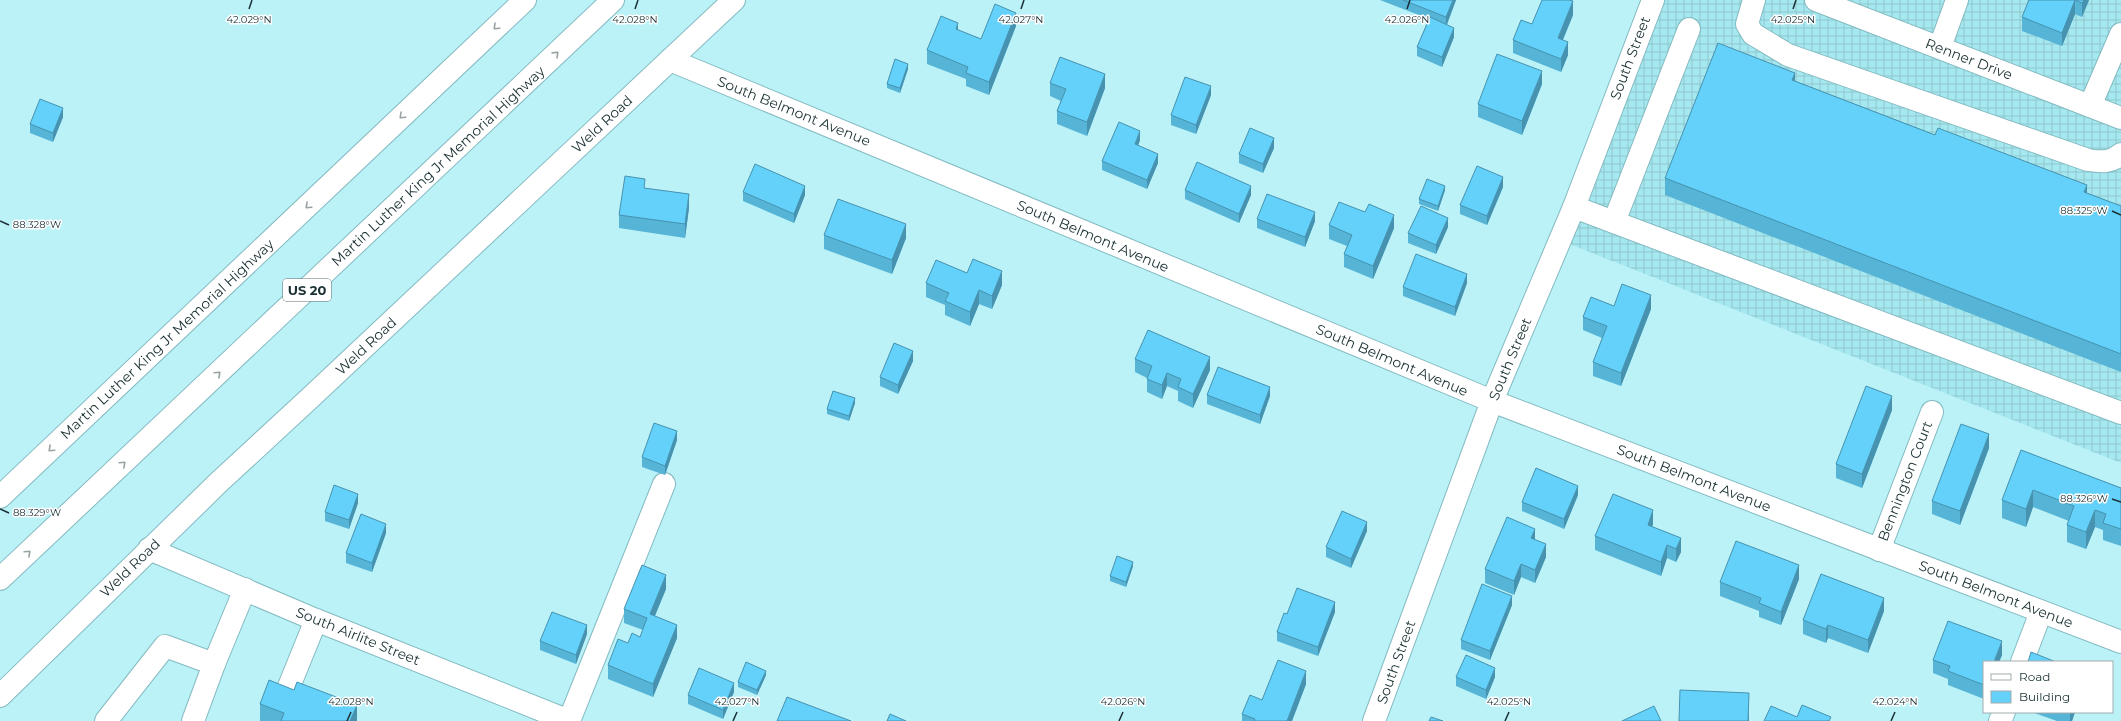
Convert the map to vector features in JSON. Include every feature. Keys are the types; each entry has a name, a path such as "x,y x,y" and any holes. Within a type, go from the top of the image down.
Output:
{"main road":[{"name":"Martin Luther King Jr Memorial Highway","path":"0,497 525,0"},
{"name":"Martin Luther King Jr Memorial Highway","path":"0,579 613,0"},
{"name":"Weld Road","path":"0,696 148,549 734,0"},
{"name":"South Street","path":"1374,721 1492,401 1574,207 1653,0"},
{"path":"1754,0 1747,24 1753,34 1788,55 2088,160 2102,162 2114,160 2121,154"},
{"name":"Renner Drive","path":"1816,0 2121,118"},
{"path":"1940,47 1957,0"},
{"path":"1614,222 1690,29"},
{"path":"2090,106 2121,34"},
{"name":"South Belmont Avenue","path":"670,60 1492,401 2121,642"},
{"path":"1574,207 2121,413"},
{"name":"Bennington Court","path":"1879,550 1932,412"},
{"path":"569,721 664,484"},
{"name":"South Airlite Street","path":"148,549 316,620 569,721"},
{"path":"193,721 214,664 245,589"},
{"path":"2022,661 2041,612"},
{"path":"275,721 316,620"},
{"path":"106,721 165,646 214,664"}],"shaded area":[{"path":"1659,0 2121,0 2121,463 1567,243"}],"building":[{"path":"1403,0 1453,0 1446,17"},
{"path":"1542,0 1573,1 1558,38 1568,42 1561,59 1513,40 1521,20 1532,24"},
{"path":"2029,0 2075,0 2062,33 2022,17"},
{"path":"2075,0 2084,0 2082,3"},
{"path":"995,4 1016,13 989,82 966,73 968,67 927,50 941,16 958,23 956,29 981,39"},
{"path":"1430,17 1454,28 1442,57 1417,47"},
{"path":"1718,43 1795,73 1792,80 1935,135 1938,128 2087,185 2084,192 2121,206 2121,354 1665,178"},
{"path":"1497,54 1542,71 1522,121 1478,104"},
{"path":"1060,57 1105,74 1087,122 1057,111 1066,89 1050,83"},
{"path":"895,59 908,64 900,88 887,84"},
{"path":"1185,77 1211,86 1196,125 1171,115"},
{"path":"40,99 63,108 53,133 30,124"},
{"path":"1119,122 1140,131 1135,144 1158,154 1147,180 1102,161"},
{"path":"1250,128 1274,138 1263,164 1239,154"},
{"path":"1197,162 1251,186 1239,214 1185,190"},
{"path":"755,164 805,186 794,214 743,192"},
{"path":"1477,166 1503,177 1487,216 1460,205"},
{"path":"625,176 645,179 644,188 689,194 685,224 619,215"},
{"path":"1427,179 1445,186 1438,206 1419,199"},
{"path":"1267,194 1315,212 1305,237 1257,219"},
{"path":"838,199 906,224 892,260 824,235"},
{"path":"1339,202 1365,212 1369,204 1394,215 1373,266 1344,254 1352,235 1329,225"},
{"path":"1421,206 1448,218 1436,245 1408,233"},
{"path":"1416,254 1467,274 1455,307 1403,287"},
{"path":"973,259 1002,271 992,296 979,290 970,312 945,301 949,293 926,283 936,260 967,273"},
{"path":"1622,284 1651,295 1621,373 1593,362 1607,326 1583,317 1591,297 1614,306"},
{"path":"1148,330 1210,357 1193,394 1178,387 1181,379 1167,373 1162,385 1147,379 1152,366 1135,359"},
{"path":"894,343 913,351 898,385 880,377"},
{"path":"1218,367 1270,387 1260,415 1207,395"},
{"path":"1866,386 1892,396 1862,474 1836,464"},
{"path":"833,391 855,398 849,416 827,409"},
{"path":"654,423 677,431 665,466 642,457"},
{"path":"1961,424 1989,434 1960,511 1932,501"},
{"path":"2021,450 2121,488 2121,529 2103,523 2106,514 2095,510 2086,532 2067,525 2074,506 2033,490 2026,509 2002,500"},
{"path":"1536,468 1578,486 1564,519 1522,502"},
{"path":"334,485 358,494 349,520 325,512"},
{"path":"1613,494 1653,510 1648,525 1681,538 1676,549 1667,545 1661,562 1595,536"},
{"path":"1342,511 1367,522 1351,559 1326,547"},
{"path":"361,514 386,524 372,563 346,553"},
{"path":"1507,517 1535,529 1531,538 1546,544 1535,570 1521,564 1514,581 1485,569"},
{"path":"1736,541 1799,565 1781,612 1759,603 1761,598 1720,582"},
{"path":"1117,556 1133,562 1126,582 1110,576"},
{"path":"642,565 666,575 650,614 677,625 653,684 608,665 618,639 628,643 632,633 640,637 647,618 624,609"},
{"path":"1821,574 1884,598 1868,640 1828,625 1826,629 1803,620"},
{"path":"1482,584 1512,596 1490,651 1461,640"},
{"path":"1297,588 1335,602 1318,647 1277,632 1284,613 1287,614"},
{"path":"552,612 587,625 576,655 540,641"},
{"path":"1948,621 2002,641 1994,661 1983,661 1983,685 1948,671 1950,666 1933,660"},
{"path":"2031,652 2054,661 2028,661"},
{"path":"1466,655 1495,668 1486,690 1456,677"},
{"path":"1278,660 1306,671 1287,721 1254,721 1255,719 1242,714 1250,695 1262,700"},
{"path":"746,662 766,671 757,690 738,682"},
{"path":"699,668 734,683 723,710 688,695"},
{"path":"269,680 294,690 297,682 357,705 350,721 281,721 284,713 260,704"},
{"path":"1680,690 1749,693 1748,721 1679,721"},
{"path":"787,697 851,721 777,721"},
{"path":"1802,705 1831,717 1829,721 1764,721 1771,706 1797,717"},
{"path":"1654,706 1661,721 1622,721"},
{"path":"890,714 906,721 887,721"},
{"path":"1431,717 1443,721 1429,721"}]}
